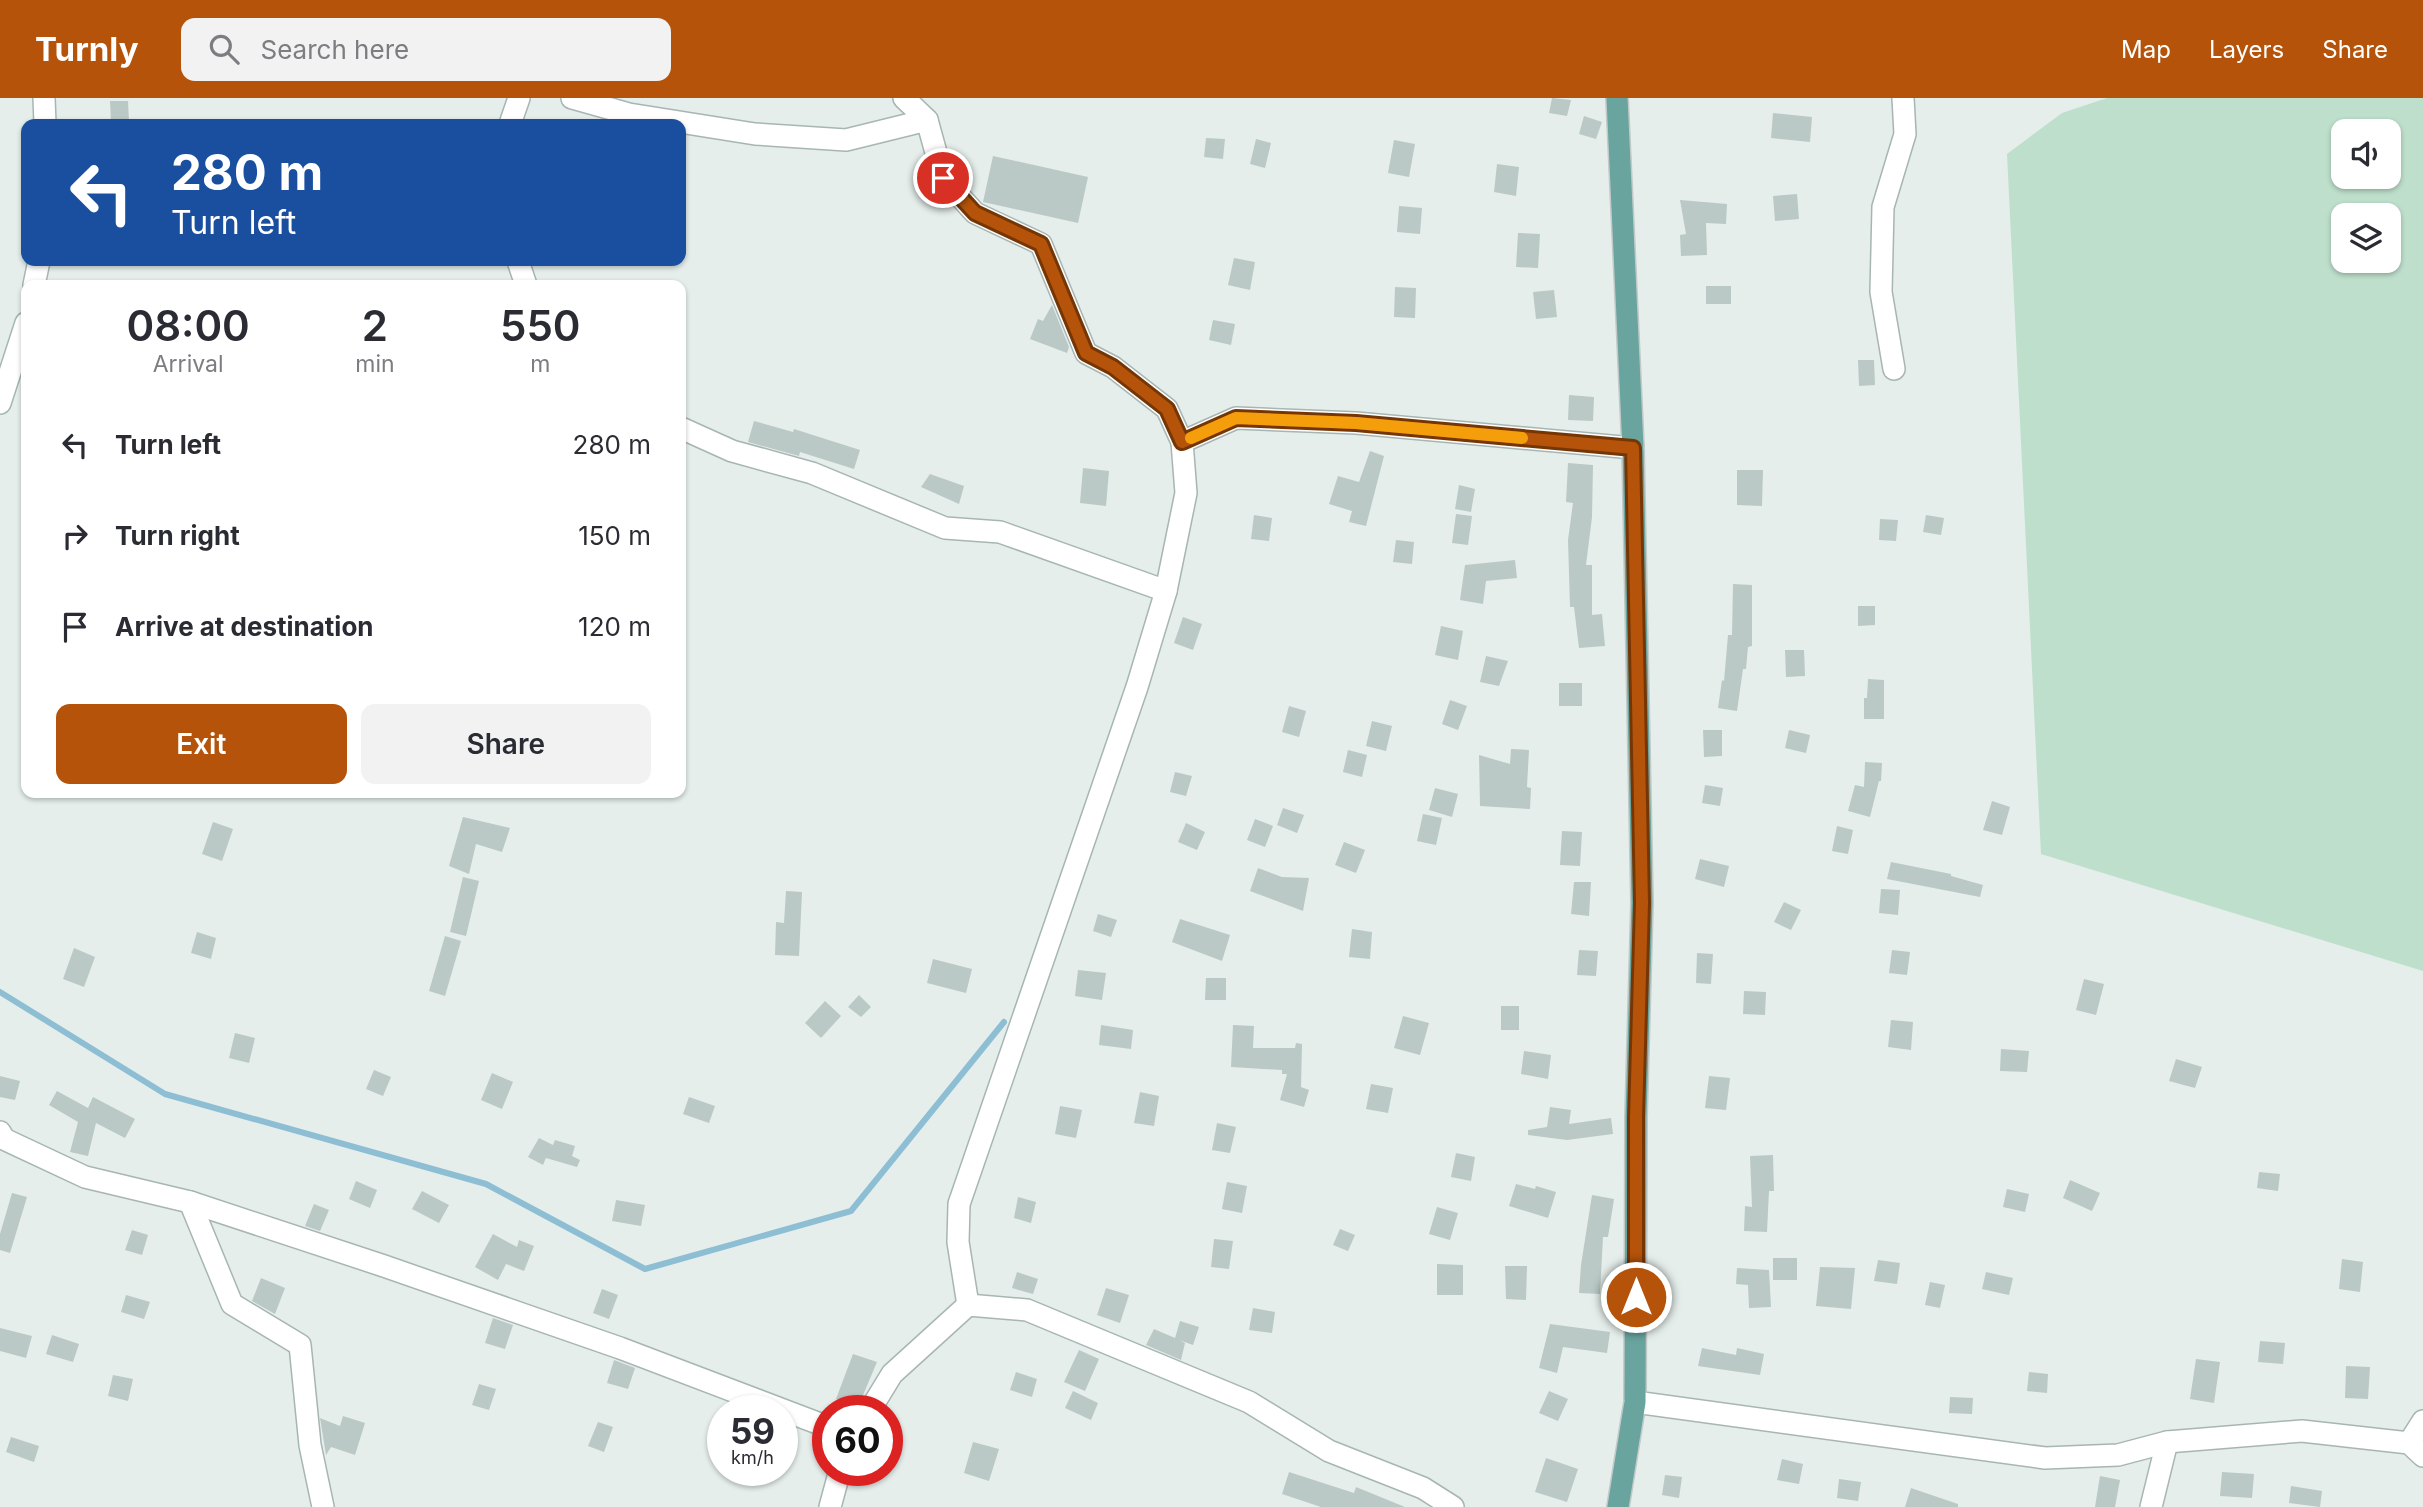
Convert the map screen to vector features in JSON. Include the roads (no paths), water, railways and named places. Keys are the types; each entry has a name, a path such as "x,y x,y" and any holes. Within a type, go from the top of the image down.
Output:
{"main road":[{"path":"1617,98 1633,448 1642,903 1636,1117 1635,1402 1618,1507"}],"street":[{"path":"44,98 45,119"},
{"path":"512,119 519,98"},
{"path":"572,98 629,114 660,119"},
{"path":"904,98 927,120 943,178 975,213 1041,244 1086,353 1113,367 1167,409 1182,442 1186,493 1166,591 1137,688 959,1204 958,1242 968,1305"},
{"path":"1894,369 1881,292 1883,206 1905,134 1903,98"},
{"path":"686,123 754,134 846,140 927,120"},
{"path":"0,403 21,338"},
{"path":"1182,442 1236,418 1356,423 1633,448"},
{"path":"686,430 732,451 812,473 945,528 1000,532 1166,591"},
{"path":"0,1132 4,1139 85,1177 190,1202 384,1266 620,1348 812,1421"},
{"path":"190,1202 232,1304 300,1345 310,1445 323,1507"},
{"path":"879,1395 892,1374 968,1305 1027,1310 1249,1402 1329,1451 1423,1488 1452,1507"},
{"path":"1635,1402 2045,1458 2118,1455 2167,1442 2302,1431 2416,1449 2423,1422"},
{"path":"2151,1507 2167,1442"},
{"path":"830,1507 836,1486"}],"waterway":[{"path":"0,992 165,1094 486,1184 645,1269 851,1211 1004,1022"}]}
